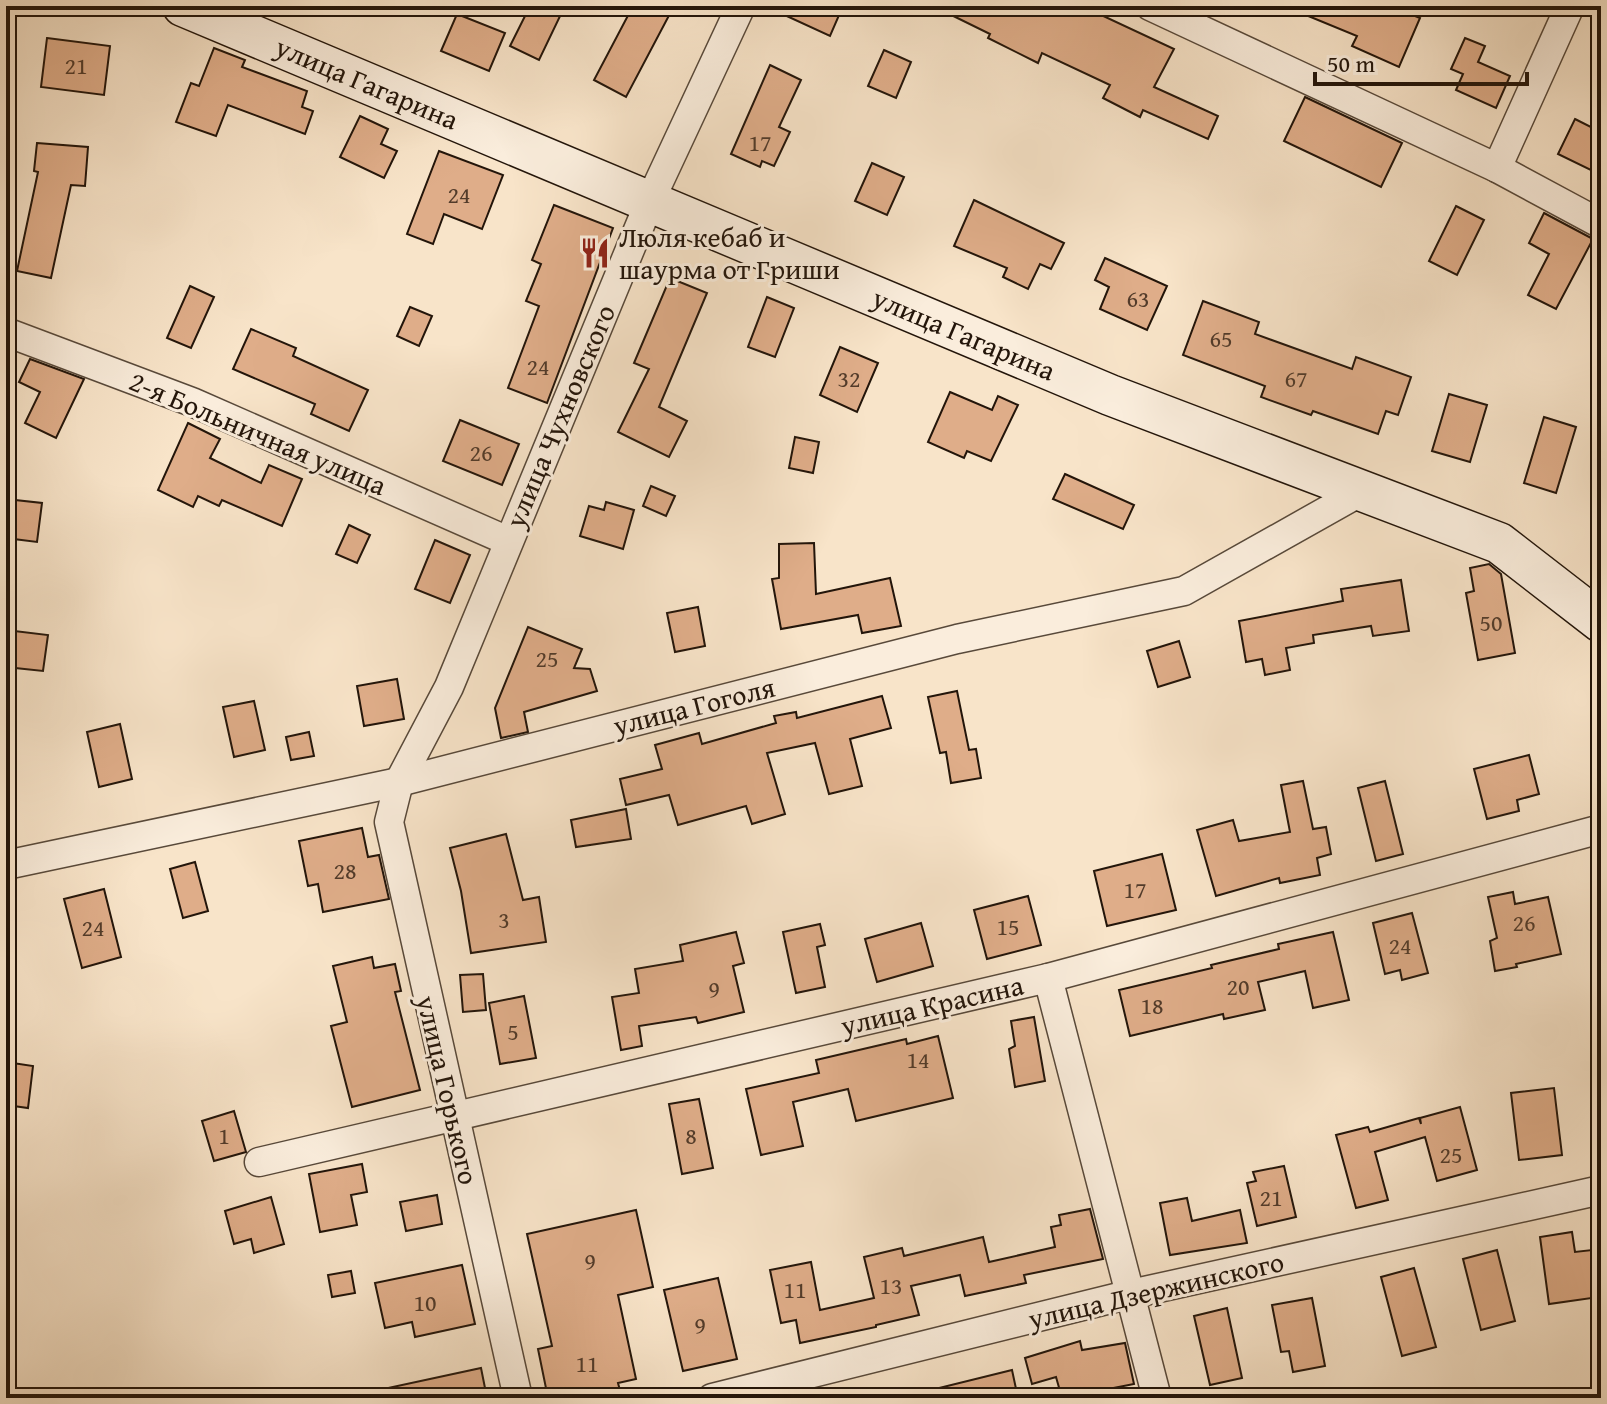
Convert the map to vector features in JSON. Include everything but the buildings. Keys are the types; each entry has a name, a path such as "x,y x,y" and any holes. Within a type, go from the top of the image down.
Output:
{"main road":[{"name":"улица Гагарина","path":"183,6 1110,395 1499,543 1601,622"}],"street":[{"name":"улица Чухновского","path":"399,782 449,687 650,201 741,6"},
{"path":"1150,6 1497,168 1601,224"},
{"path":"1497,168 1570,6"},
{"name":"2-я Больничная улица","path":"6,332 192,402 508,541"},
{"name":"улица Гоголя","path":"6,865 399,782 957,639 1184,591 1362,491"},
{"name":"улица Горького","path":"399,782 389,822 518,1398"},
{"name":"улица Красина","path":"259,1162 1048,978 1601,829"},
{"path":"1048,978 1157,1398"},
{"name":"улица Дзержинского","path":"712,1398 1131,1294 1601,1190"}],"place":[{"name":"Люля кебаб и шаурма от Гриши","path":"595,253"}]}
